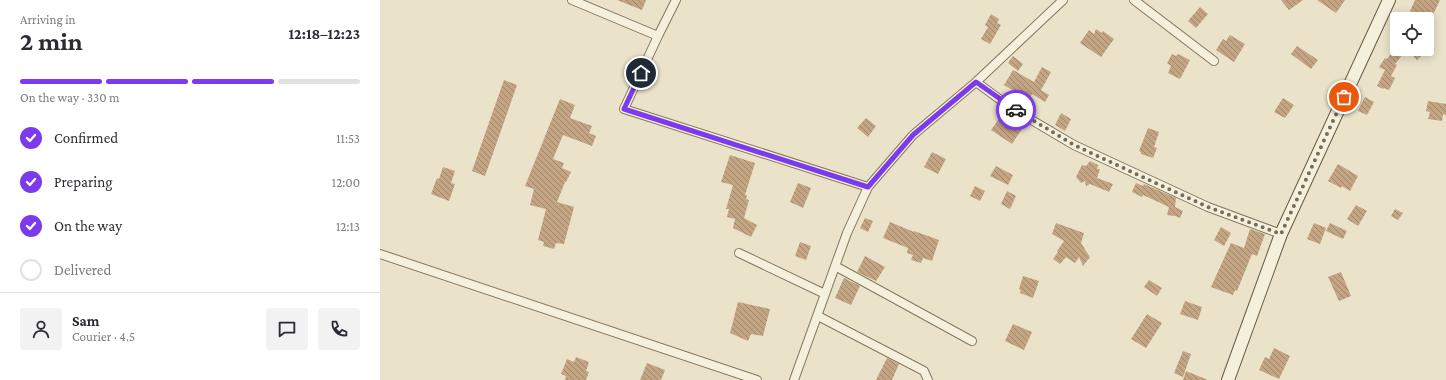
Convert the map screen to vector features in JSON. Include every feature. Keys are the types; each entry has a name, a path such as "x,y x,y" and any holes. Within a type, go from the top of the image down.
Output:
{"street":[{"path":"572,0 658,36"},
{"path":"676,0 624,109 868,187"},
{"path":"794,380 847,233 868,187 913,135 976,82 1063,0"},
{"path":"1134,0 1214,61"},
{"path":"1228,380 1281,234 1389,0"},
{"path":"976,82 1013,109 1074,145 1208,207 1281,234"},
{"path":"738,253 825,294"},
{"path":"380,254 757,380"},
{"path":"835,266 972,341"},
{"path":"818,316 924,371 928,380"}],"building":[{"path":"617,0 646,0 642,10"},
{"path":"1281,0 1303,0 1289,10"},
{"path":"1317,0 1345,0 1336,13"},
{"path":"1415,0 1440,0 1434,13 1410,11"},
{"path":"1200,7 1208,14 1196,28 1188,21"},
{"path":"991,14 999,19 997,23 1001,25 990,44 981,39 988,27 985,25"},
{"path":"1096,29 1102,33 1103,31 1114,39 1101,57 1080,43 1089,30 1094,34"},
{"path":"1230,35 1245,44 1234,62 1216,50 1223,39 1226,41"},
{"path":"1297,46 1318,60 1311,69 1291,54"},
{"path":"1172,54 1176,56 1178,54 1190,60 1180,79 1168,73 1171,66 1167,63"},
{"path":"1390,55 1402,56 1395,64 1397,65 1391,76 1395,78 1389,90 1377,86 1385,70 1379,67 1385,58 1387,59"},
{"path":"1013,56 1023,64 1018,71 1008,63"},
{"path":"1413,56 1421,56 1417,60"},
{"path":"1042,67 1051,72 1041,90 1049,95 1045,102 1032,94 1023,108 1016,105 1021,95 1004,85 1013,70 1034,82"},
{"path":"504,80 517,85 485,176 472,171"},
{"path":"1365,97 1374,102 1367,115 1358,111"},
{"path":"1283,98 1294,105 1285,118 1274,112"},
{"path":"560,99 575,105 570,118 592,126 589,133 596,136 592,146 563,135 553,159 564,163 562,168 571,172 565,182 557,202 574,207 564,244 556,243 554,249 543,246 544,242 538,240 546,209 530,205 534,189 525,186"},
{"path":"1428,101 1446,104 1446,115 1443,114 1442,121 1428,119 1430,112 1426,111"},
{"path":"1061,113 1071,119 1065,131 1055,125"},
{"path":"1010,114 1026,123 1012,144 991,130 1001,116 1006,120"},
{"path":"866,118 876,126 868,137 857,128"},
{"path":"1148,128 1159,132 1154,147 1157,148 1153,158 1141,154 1139,151"},
{"path":"932,152 946,159 938,174 924,167"},
{"path":"730,155 755,163 745,195 747,195 746,199 749,200 744,218 757,225 751,237 733,228 735,219 727,217 729,209 726,209 733,185 721,182"},
{"path":"1090,161 1098,165 1097,169 1100,169 1097,178 1113,184 1109,192 1090,184 1086,186 1085,181 1081,183 1076,177 1082,165 1086,166"},
{"path":"1338,164 1358,176 1350,191 1342,186 1341,188 1328,181"},
{"path":"996,166 1013,175 1008,185 990,176"},
{"path":"443,167 455,171 451,183 455,184 449,201 431,194 437,178 439,179"},
{"path":"798,183 811,188 803,208 790,202"},
{"path":"1136,183 1143,186 1144,184 1176,198 1175,207 1183,211 1180,218 1167,215 1169,207 1143,195 1142,197 1132,192"},
{"path":"975,186 985,191 980,201 970,196"},
{"path":"1007,191 1016,196 1010,209 1001,204"},
{"path":"1356,205 1367,211 1358,226 1347,219"},
{"path":"1395,209 1403,213 1398,220 1391,216"},
{"path":"865,218 873,221 868,232 860,228"},
{"path":"890,222 939,240 932,261 923,258 921,263 911,260 913,255 907,253 908,248 883,238"},
{"path":"1056,223 1084,233 1081,243 1090,257 1083,266 1079,257 1075,263 1066,257 1060,264 1053,259 1064,241 1052,234"},
{"path":"1314,223 1326,228 1320,244 1307,239"},
{"path":"1330,223 1347,231 1343,239 1326,231"},
{"path":"1221,227 1231,233 1224,246 1214,240"},
{"path":"1250,229 1265,234 1257,256 1252,254 1237,291 1235,290 1233,295 1211,287 1231,243 1244,248"},
{"path":"800,242 811,246 806,260 795,256"},
{"path":"865,256 885,267 876,281 857,272"},
{"path":"1341,272 1351,296 1339,301 1328,277"},
{"path":"1023,276 1039,281 1033,298 1020,293 1021,291 1019,289"},
{"path":"844,278 860,286 851,305 835,298"},
{"path":"1149,280 1162,288 1157,296 1144,287"},
{"path":"1185,301 1202,307 1198,320 1180,314"},
{"path":"738,302 770,309 763,336 751,334 748,341 730,333"},
{"path":"1147,314 1162,323 1146,348 1131,339"},
{"path":"1013,324 1032,332 1024,350 1005,341"},
{"path":"1274,348 1290,356 1279,379 1259,370 1265,357 1269,359"},
{"path":"1183,351 1191,354 1183,377 1174,373"},
{"path":"576,357 589,362 586,371 589,372 586,380 565,380 566,376 561,374 567,359 574,362"},
{"path":"887,358 899,364 892,380 876,380"},
{"path":"647,363 665,370 661,380 640,380"},
{"path":"1186,371 1208,380 1183,380"}],"way so far":[{"path":"1016,110 1074,145 1208,207 1281,234 1344,97"}],"route":[{"path":"641,73 624,109 868,187 913,135 976,82 1016,110"}]}
